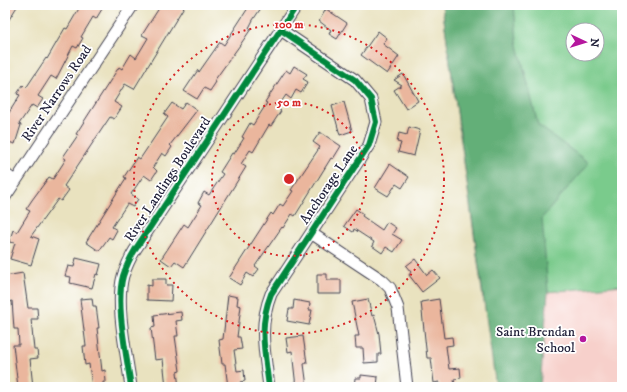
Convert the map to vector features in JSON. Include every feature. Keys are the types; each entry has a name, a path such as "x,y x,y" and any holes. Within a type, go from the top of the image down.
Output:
{"street":[{"name":"River Narrows Road","path":"5,197 133,5"},
{"name":"River Landings Boulevard","path":"131,387 121,304 123,276 128,263 135,250 297,5"},
{"name":"Anchorage Lane","path":"269,387 264,345 265,311 279,281 369,145 376,122 371,99 355,80 281,30"},
{"path":"5,174 15,182"},
{"path":"311,233 382,280 390,288 398,308 407,387"}],"shaded area":[{"name":"Saint Brendan School","path":"622,285 622,387 540,387 548,292"}],"green space":[{"path":"442,5 622,5 622,285 483,298"},
{"path":"442,5 514,5 517,41 538,125 589,163 542,218 548,292 540,387 496,387"}],"building":[{"path":"5,5 18,5 5,26"},
{"path":"81,5 96,5 102,9 96,19 93,17 81,37 83,38 77,48 73,46 56,79 51,76 38,96 43,99 37,108 32,105 19,124 21,125 15,144 5,141 5,119 20,95 17,94 23,85 26,88 46,58 47,59 65,28 67,29"},
{"path":"161,5 185,5 134,89 125,84 114,102 122,107 114,119 110,117 64,186 69,190 61,201 58,199 31,236 39,239 31,265 10,259 15,243 9,242 13,230 17,232 30,211 26,209 49,177 53,179 66,159 63,157 78,135 76,134 119,67 122,69 131,54 136,58 148,38 142,35"},
{"path":"250,5 263,5 249,28 251,29 214,81 216,82 210,91 204,88 197,99 184,91 220,42 224,45"},
{"path":"326,9 347,23 337,39 329,34 331,30 319,21"},
{"path":"378,31 387,38 383,44 399,56 387,74 361,55"},
{"path":"294,66 307,74 303,79 308,82 301,93 296,90 291,99 286,95 277,108 281,111 271,126 269,125 253,152 250,150 241,164 246,167 184,267 175,261 171,266 161,259 184,224 188,227 202,205 198,203 204,192 209,195 223,174 220,172 244,138 242,137 250,123 253,125 267,103 265,102 286,70 290,73"},
{"path":"403,74 418,101 406,109 394,90 402,85 394,80"},
{"path":"186,102 197,110 170,145 172,147 166,156 162,153 153,167 157,171 151,180 144,175 131,194 138,199 133,207 127,204 112,227 117,230 112,239 109,237 99,251 86,242 126,178 124,177 137,157 140,159 168,117 164,114 172,103 181,109"},
{"path":"344,102 352,131 340,135 332,106"},
{"path":"409,127 420,130 414,156 398,152 401,143 397,142 399,133 407,135"},
{"path":"320,132 341,146 333,159 331,158 295,216 292,214 255,266 259,269 253,277 247,273 240,285 229,278 271,213 273,215 280,204 283,206 293,191 291,190 320,147 313,142"},
{"path":"390,164 409,177 402,188 396,184 388,196 375,188"},
{"path":"356,209 363,214 362,216 382,230 387,222 396,228 392,234 402,240 394,252 386,247 382,253 372,246 374,242 354,229 353,232 344,226"},
{"path":"76,258 101,264 92,288 70,283 71,277 65,276 68,266 74,267"},
{"path":"415,259 427,275 433,270 440,278 422,292 409,275 411,272 406,266"},
{"path":"23,273 28,308 37,308 38,319 31,319 34,350 37,350 38,358 30,359 33,387 18,387 13,345 19,345 18,329 14,329 12,301 8,302 5,279 5,276"},
{"path":"317,274 327,274 327,280 341,280 341,294 317,294"},
{"path":"152,279 166,279 166,285 172,285 171,301 147,300 147,285 152,286"},
{"path":"228,295 238,297 237,305 241,306 237,337 240,337 242,349 234,350 237,371 244,370 245,381 240,382 241,387 228,387 225,364 222,364 219,340 223,339"},
{"path":"92,298 93,306 96,306 102,371 105,370 106,382 103,382 103,387 92,387 89,364 85,365 83,346 86,346 80,299"},
{"path":"368,299 372,316 374,315 379,334 381,354 378,354 378,362 364,363 363,348 356,348 355,336 359,336 352,302"},
{"path":"439,299 444,338 452,337 453,345 446,346 449,369 460,368 461,378 454,379 455,387 440,387 439,382 434,383 431,358 427,358 421,302"},
{"path":"294,300 310,303 309,310 312,310 309,325 287,321 289,309 293,309"},
{"path":"181,312 182,320 176,321 178,336 175,336 180,371 177,372 179,387 166,387 163,359 155,360 151,328 155,327 154,315"},
{"path":"303,336 307,363 304,364 307,387 296,387 292,351 288,352 286,338"},
{"path":"361,375 378,377 377,387 354,387 355,378 361,378"}],"cycle path":[{"path":"131,387 122,331 120,301 123,276 131,256 297,5"},
{"path":"269,387 264,351 264,329 267,306 271,294 369,145 376,122 371,99 355,80 281,30"}],"place":[{"name":"Saint Brendan School","path":"583,339"}]}
